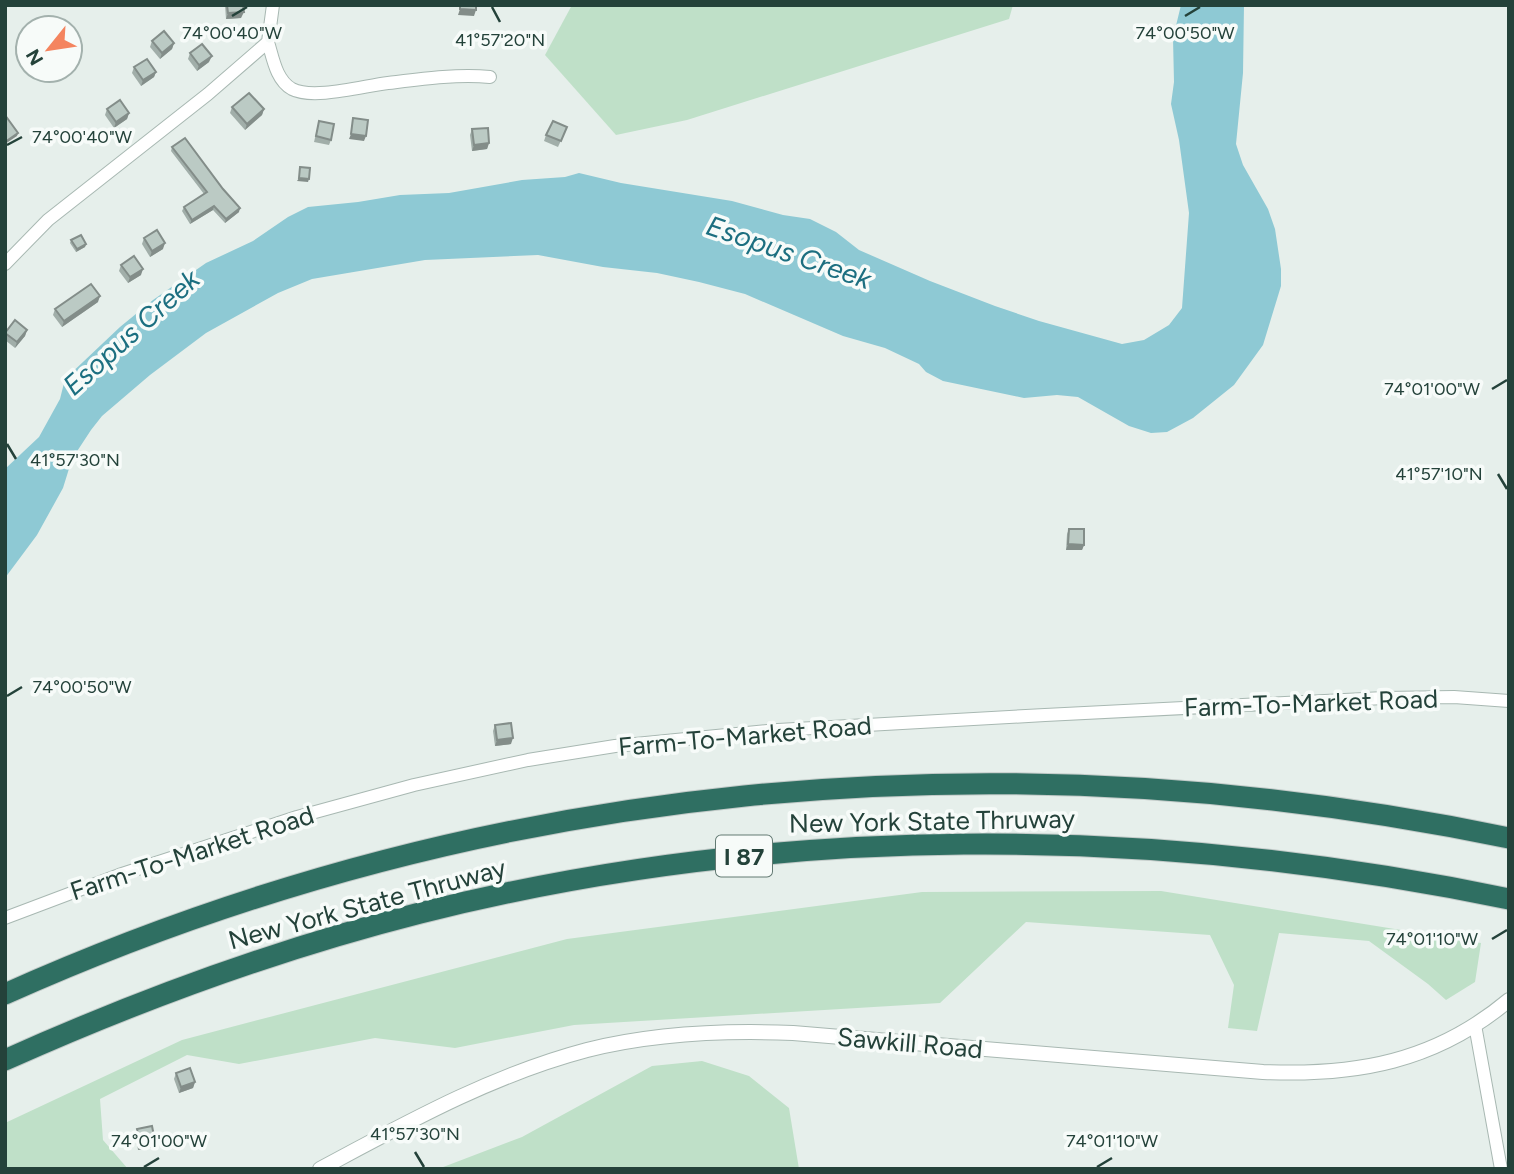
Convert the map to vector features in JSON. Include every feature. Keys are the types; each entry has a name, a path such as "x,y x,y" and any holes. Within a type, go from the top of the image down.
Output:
{"highway":[{"name":"New York State Thruway","path":"5,994 204,915 353,868 453,843 555,822 735,796 916,783 1083,784 1174,789 1287,800 1403,817 1509,838"},
{"name":"New York State Thruway","path":"5,1060 177,989 273,955 370,926 516,891 717,859 917,844 1118,846 1306,863 1509,899"}],"street":[{"path":"273,5 268,42 277,72 294,90 311,93 472,75 490,77"},
{"path":"5,264 48,219 208,94 268,42"},
{"name":"Farm-To-Market Road","path":"5,918 107,880 297,817 414,785 528,760 615,746 778,730 1126,710 1384,698 1454,697 1509,701"},
{"name":"Sawkill Road","path":"320,1169 420,1115 483,1086 586,1051 667,1036 723,1032 793,1033 1263,1072 1321,1073 1362,1069 1399,1060 1438,1045 1507,1004"},
{"path":"1475,1025 1500,1169"}],"green space":[{"path":"572,5 1013,5 1009,19 687,120 616,135 545,55"},
{"path":"1161,891 1481,943 1475,982 1446,1000 1369,941 1279,933 1257,1031 1228,1028 1234,985 1210,935 1026,922 940,1003 574,1025 455,1048 375,1038 239,1064 187,1055 100,1099 103,1140 128,1169 5,1169 5,1123 182,1040 567,939 922,892"},
{"path":"702,1061 749,1076 789,1108 799,1169 438,1169 522,1137 652,1066"}],"water":[{"name":"Esopus Creek","path":"1181,5 1244,5 1243,73 1236,144 1243,165 1268,209 1275,229 1281,286 1263,345 1234,385 1193,418 1167,432 1151,433 1129,426 1078,397 1057,395 1024,398 943,381 926,372 919,364 885,348 843,336 745,294 699,282 538,255 425,260 312,279 278,293 206,333 150,375 102,416 91,430 72,459 63,488 37,535 5,578 5,469 39,437 60,399 65,379 153,300 206,263 253,241 308,207 400,195 449,193 579,173 621,183 732,201 783,215 810,219 836,232 859,250 995,306 1122,344 1144,340 1169,325 1182,308 1189,213 1171,104 1174,82 1173,38"}],"building":[{"path":"227,5 243,5 244,12 228,13"},
{"path":"460,5 476,5 476,10 460,9"},
{"path":"164,31 174,43 162,53 152,41"},
{"path":"202,44 212,56 199,65 190,53"},
{"path":"147,59 156,72 143,80 134,67"},
{"path":"249,93 264,109 247,124 232,107"},
{"path":"120,100 129,113 116,122 107,109"},
{"path":"5,115 18,133 5,142"},
{"path":"353,118 368,120 366,136 351,134"},
{"path":"319,121 334,124 331,140 316,136"},
{"path":"553,121 567,127 561,141 546,135"},
{"path":"488,128 489,143 474,145 472,129"},
{"path":"185,138 240,208 226,219 214,206 192,220 184,207 207,192 172,147"},
{"path":"300,167 310,168 309,179 299,178"},
{"path":"157,230 165,243 152,251 144,238"},
{"path":"81,235 86,244 77,249 71,240"},
{"path":"134,256 143,269 130,277 121,265"},
{"path":"91,284 100,296 64,321 55,309"},
{"path":"15,320 27,330 17,342 5,333"},
{"path":"1069,529 1084,529 1084,545 1068,544"},
{"path":"511,723 513,738 497,740 495,725"},
{"path":"190,1068 195,1082 181,1087 176,1073"},
{"path":"152,1126 155,1141 140,1145 137,1129"}]}
